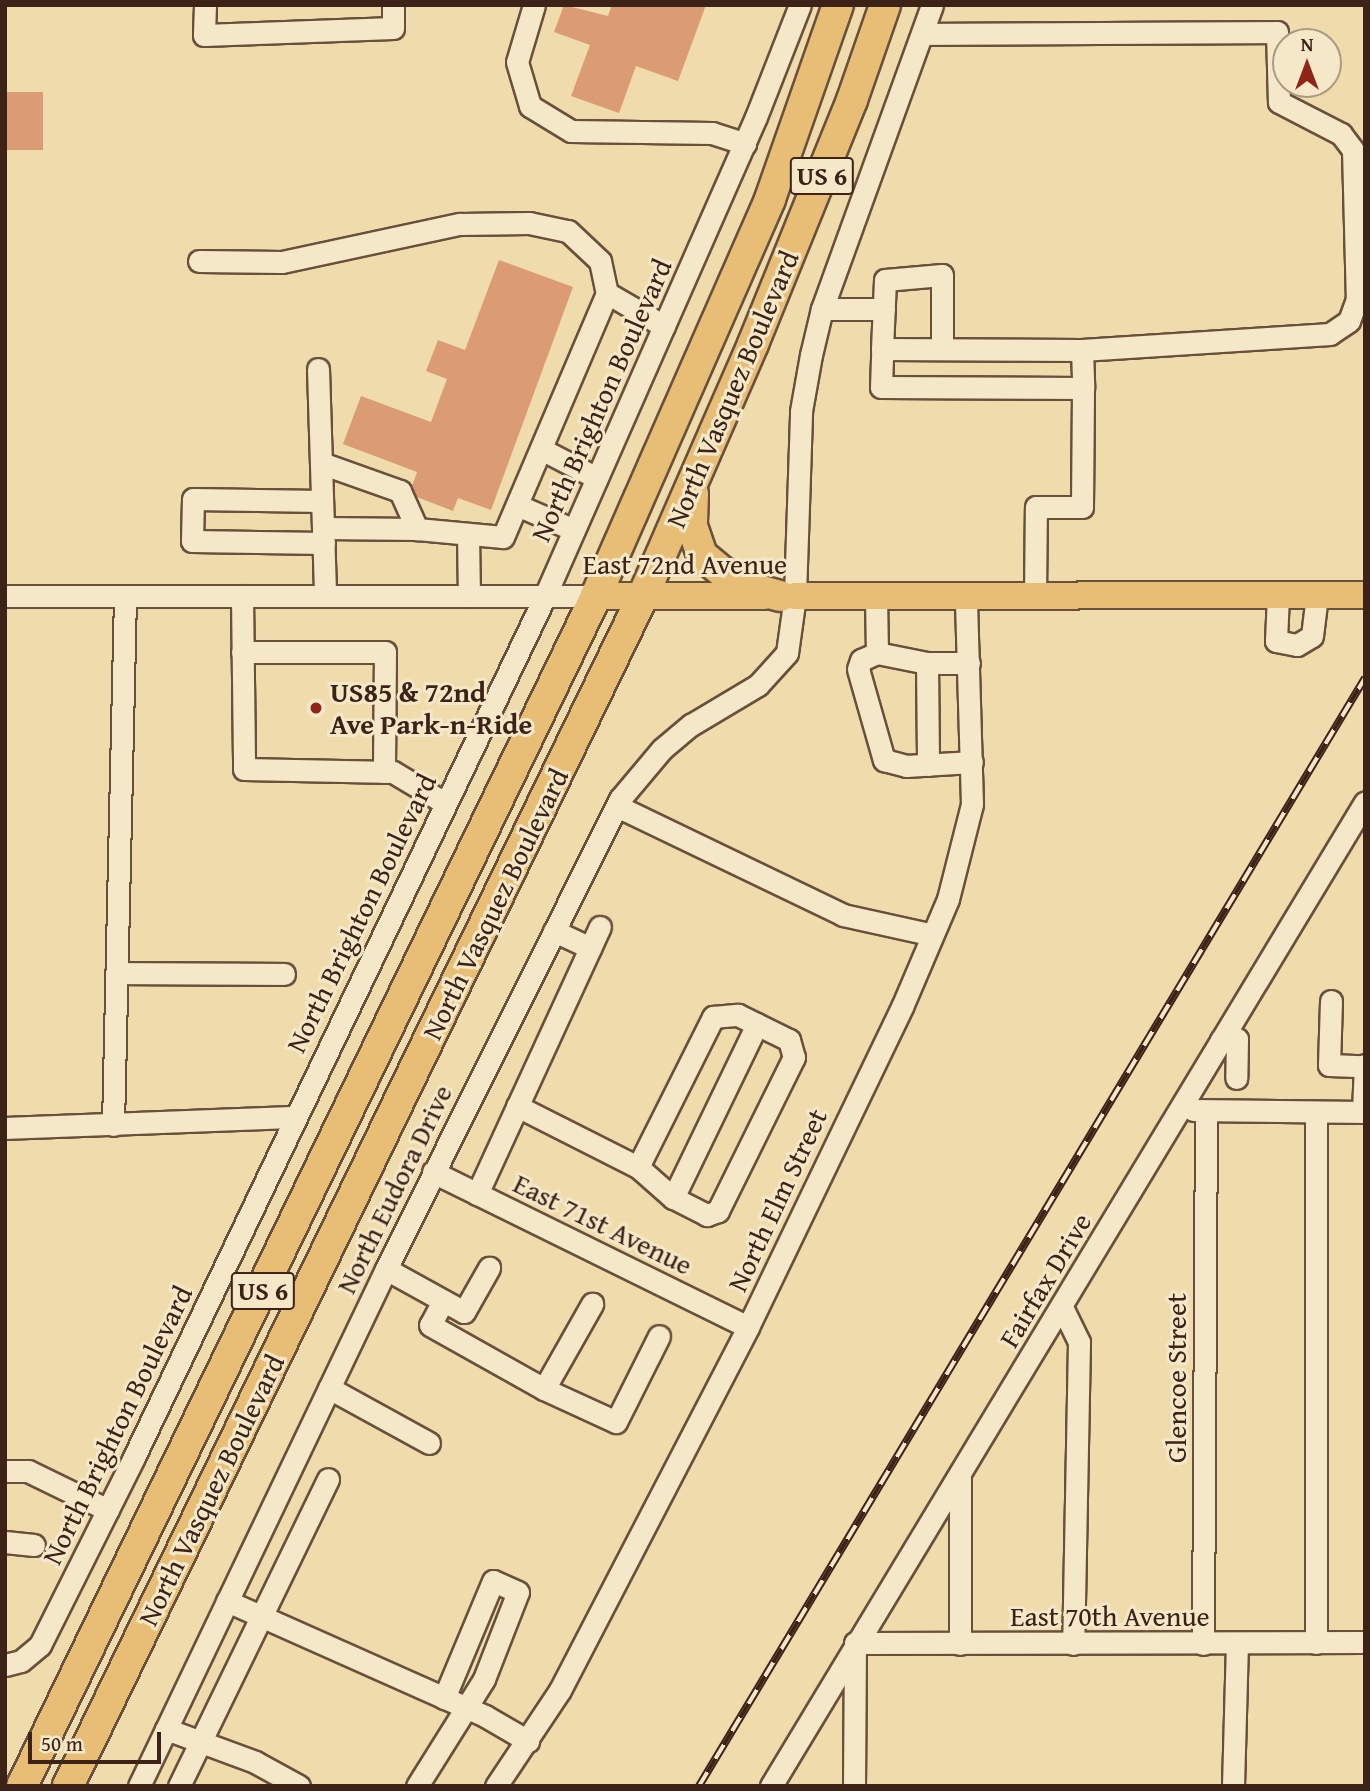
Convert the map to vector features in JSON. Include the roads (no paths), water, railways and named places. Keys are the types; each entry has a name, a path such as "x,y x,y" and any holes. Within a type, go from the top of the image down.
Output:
{"highway":[{"name":"North Vasquez Boulevard","path":"22,1786 596,596 770,200 838,5"},
{"name":"North Vasquez Boulevard","path":"68,1786 643,596 694,483 852,100 885,5"},
{"path":"694,483 692,526 702,555 737,584 787,596"}],"main road":[{"name":"East 72nd Avenue","path":"596,596 1365,595"}],"street":[{"path":"205,5 204,35 393,28 393,5"},
{"path":"534,5 517,62 530,106 571,131 712,133 744,144"},
{"name":"North Brighton Boulevard","path":"5,1665 21,1661 40,1646 108,1510 545,596 744,144 800,5"},
{"name":"North Eudora Drive","path":"139,1786 433,1172 617,806 662,749 691,725 758,685 782,662 792,636 787,596 801,411 822,309 932,5"},
{"path":"882,349 1082,350 1330,334 1349,321 1357,299 1353,150 1341,134 1279,103 1277,33 923,34"},
{"path":"199,261 282,262 460,224 529,223 568,231 600,261 607,293 503,537 417,529 192,541 193,499 322,501"},
{"path":"942,348 942,275 885,280 881,387 1083,388"},
{"path":"607,293 664,326"},
{"path":"822,309 884,309"},
{"path":"1035,596 1035,507 1082,508 1082,350"},
{"path":"318,369 325,596"},
{"path":"541,449 597,478"},
{"path":"321,463 400,491 417,529"},
{"path":"517,505 574,530"},
{"path":"468,534 469,596"},
{"path":"1278,595 1276,641 1297,645 1312,636 1317,595"},
{"name":"East 72nd Avenue","path":"5,596 596,596"},
{"path":"113,1125 125,596"},
{"path":"242,596 244,769 393,772 445,803"},
{"path":"876,596 877,653"},
{"name":"North Elm Street","path":"496,1786 528,1741 586,1643 748,1327 902,1007 929,934 947,899 972,804 966,596"},
{"path":"242,652 385,652 384,772"},
{"path":"969,663 927,663 877,653 861,660 858,669 884,760 906,766 972,762"},
{"path":"927,663 928,765"},
{"name":"Fairfax Drive","path":"771,1786 855,1643 960,1478 1365,802"},
{"path":"617,806 843,915 929,934"},
{"path":"477,1194 600,927"},
{"path":"554,931 590,948"},
{"path":"116,973 284,974"},
{"path":"1181,1107 1206,1113 1364,1112 1364,1065 1329,1065 1331,1002"},
{"path":"517,1106 638,1167 673,1198 708,1215 718,1210 794,1057 789,1040 738,1014 713,1017 638,1167"},
{"path":"673,1198 757,1024"},
{"path":"1221,1040 1237,1039 1237,1078"},
{"path":"1316,1112 1316,1643"},
{"name":"Glencoe Street","path":"1203,1644 1206,1113"},
{"path":"5,1128 294,1117"},
{"name":"East 71st Avenue","path":"433,1172 748,1327"},
{"path":"386,1269 464,1312 489,1268"},
{"path":"443,1301 430,1325 544,1389 616,1422 659,1336"},
{"path":"544,1389 592,1304"},
{"path":"1062,1307 1079,1342 1073,1644"},
{"path":"329,1388 429,1443"},
{"path":"5,1471 28,1471 108,1510"},
{"path":"960,1478 960,1644"},
{"path":"179,1786 328,1479"},
{"path":"5,1542 34,1545"},
{"path":"417,1786 424,1781 446,1732 467,1708 484,1679 518,1591 493,1581 444,1698"},
{"path":"227,1601 467,1708 528,1741"},
{"name":"East 70th Avenue","path":"855,1643 1365,1642"},
{"path":"854,1786 855,1643"},
{"path":"1233,1786 1237,1643"},
{"path":"166,1728 198,1743 255,1762 299,1786"}],"railway":[{"path":"699,1786 1365,678"}],"place":[{"name":"US85 & 72nd Ave Park-n-Ride","path":"316,708"}]}
